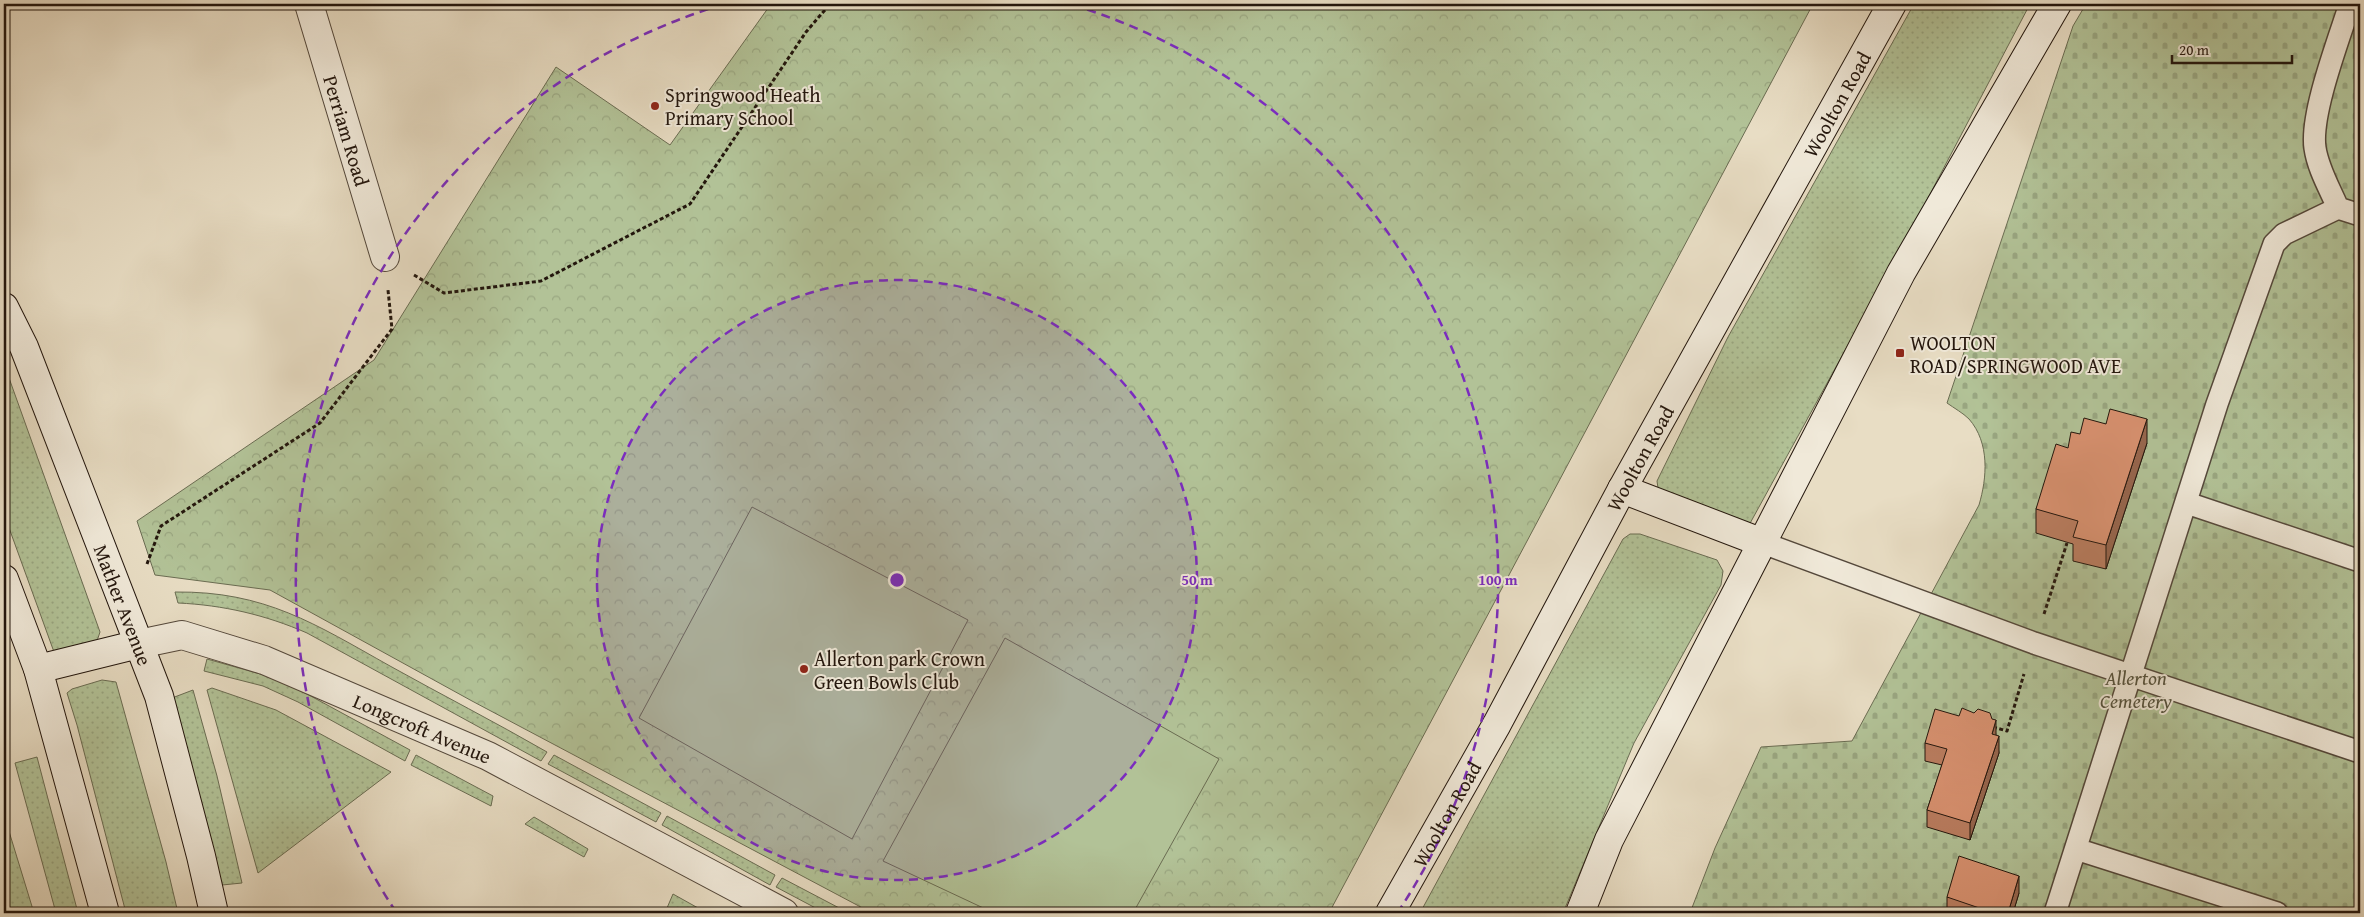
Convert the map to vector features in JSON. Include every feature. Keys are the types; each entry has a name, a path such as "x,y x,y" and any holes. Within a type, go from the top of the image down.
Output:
{"main road":[{"name":"Perriam Road","path":"309,4 386,257"},
{"name":"Woolton Road","path":"1390,913 1497,724 1622,489 1892,4"},
{"path":"1580,913 1609,840 1901,273 2057,4"},
{"name":"Mather Avenue","path":"4,307 24,346 159,696 214,913"},
{"path":"1622,489 1763,543"},
{"path":"4,579 38,669 106,913"},
{"name":"Longcroft Avenue","path":"38,669 182,635 264,660 488,756 784,913"}],"lane":[{"path":"2338,208 2323,174 2315,149 2313,126 2350,4"},
{"path":"2055,913 2217,404 2274,244 2284,234 2338,208 2360,215"},
{"path":"2187,503 2360,561"},
{"path":"1763,543 2034,643 2360,752"},
{"path":"2076,849 2277,913"}],"path":[{"path":"386,257 444,293 541,281 690,204 806,32 830,4"},
{"path":"147,564 161,526 320,423 392,329 386,257"},
{"path":"1986,725 2006,732 2067,543"}],"green space":[{"path":"771,4 1813,4 1329,913 872,913 472,701 270,590 155,575 137,521 374,360 556,67 670,145"},
{"path":"1914,4 2030,4 1909,234 1748,527 1659,495 1657,481 1728,337"},
{"name":"Allerton Cemetery","path":"2086,4 2360,4 2360,913 1690,913 1715,848 1761,747 1852,741 1979,505 1985,472 1984,450 1981,439 1969,419 1947,403 2073,26"},
{"path":"4,364 100,632 97,641 54,652 4,514"},
{"name":"Allerton park Crown Green Bowls Club","path":"752,507 968,620 852,839 639,718"},
{"path":"1630,534 1640,534 1717,560 1723,571 1721,585 1634,743 1563,913 1420,913 1623,539"},
{"path":"175,592 207,593 236,597 288,613 313,624 547,752 541,761 307,633 276,621 244,612 178,603"},
{"name":"Allerton park Crown Green Bowls Club","path":"1005,638 1219,759 1133,913 994,913 883,861"},
{"path":"207,659 271,677 307,694 410,750 405,761 298,702 263,686 204,671"},
{"path":"102,680 116,682 166,862 178,913 126,913 67,693 72,689"},
{"path":"212,688 276,710 391,772 258,873 207,690"},
{"path":"193,690 217,776 242,883 222,885 172,698"},
{"path":"416,755 493,796 491,806 411,765"},
{"path":"554,755 661,813 656,822 548,764"},
{"path":"37,757 78,913 56,913 15,763"},
{"path":"4,815 34,913 4,913"},
{"path":"667,816 775,875 770,885 662,825"},
{"path":"534,817 588,849 584,857 525,824"},
{"path":"782,878 843,910 841,913 825,913 776,887"},
{"path":"673,894 707,913 678,913 667,908"}],"building":[{"path":"2110,409 2147,419 2106,545 2073,537 2078,521 2036,509 2056,444 2068,448 2071,432 2080,434 2084,418 2106,424"},
{"path":"1962,708 1974,713 1978,709 1990,713 1992,719 1996,720 1992,734 1999,736 1970,823 1927,810 1947,749 1925,743 1935,709 1959,716"},
{"path":"1959,856 2019,876 2008,913 1994,913 1947,897"}],"place":[{"name":"Springwood Heath Primary School","path":"655,106"},
{"name":"WOOLTON ROAD/SPRINGWOOD AVE","path":"1900,353"},
{"name":"Allerton park Crown Green Bowls Club","path":"804,669"}]}
